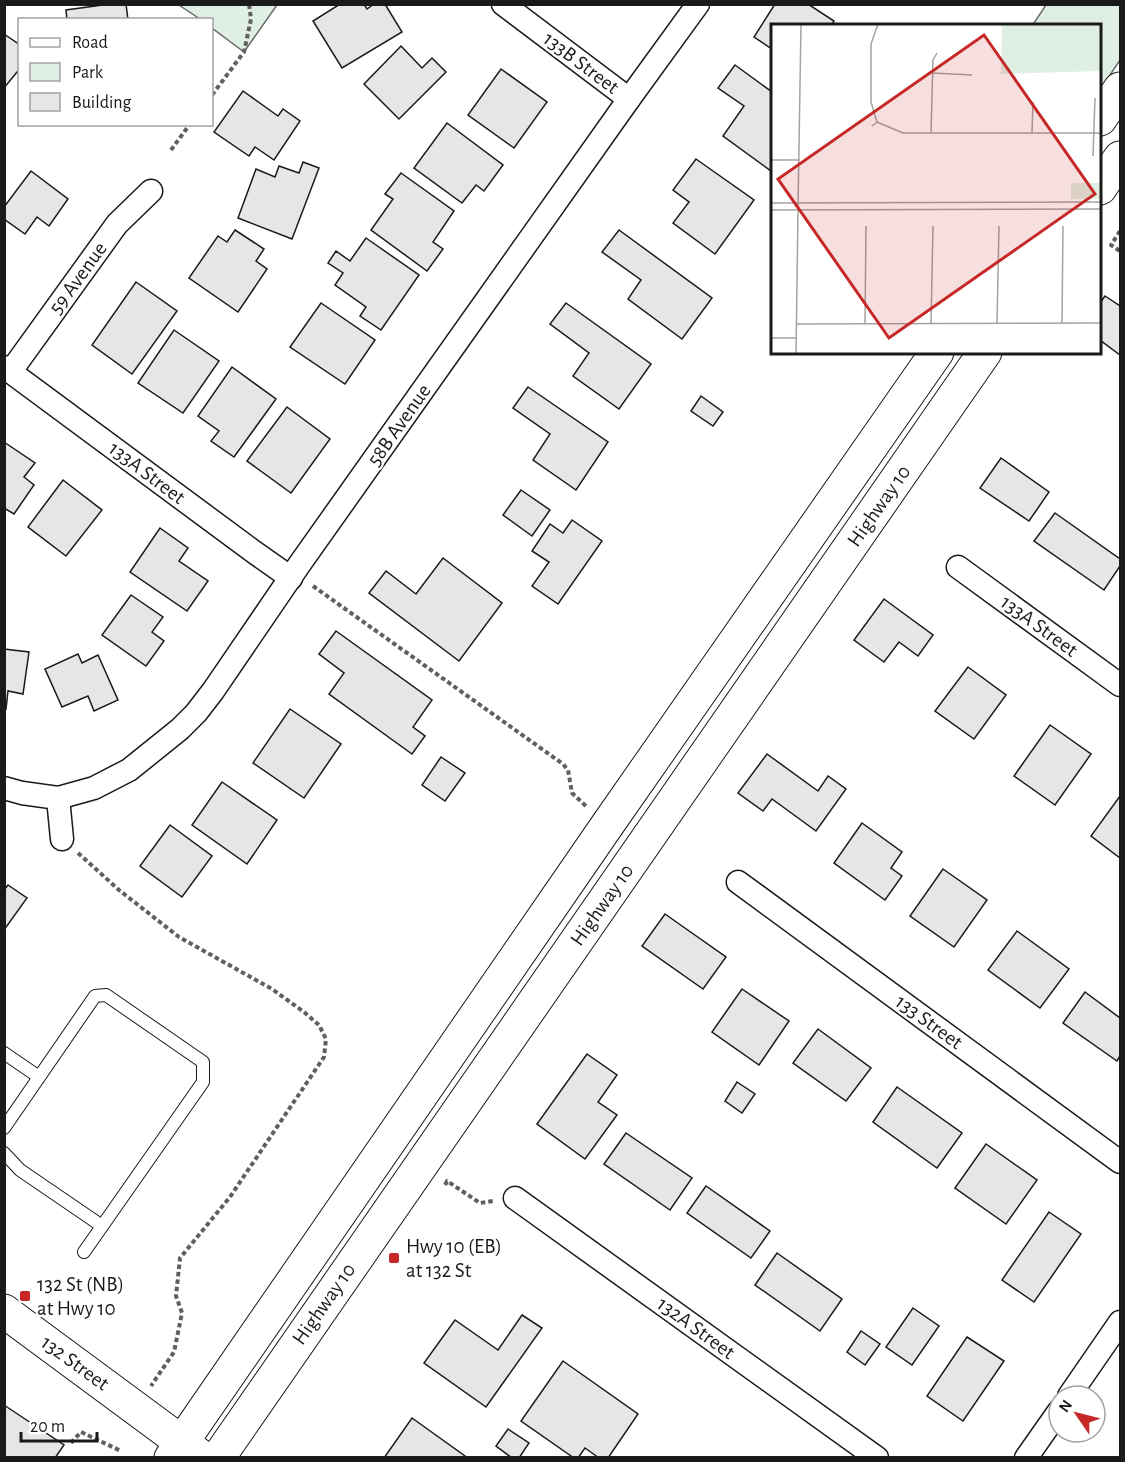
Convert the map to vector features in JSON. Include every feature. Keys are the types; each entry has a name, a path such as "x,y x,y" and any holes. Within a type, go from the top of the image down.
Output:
{"main road":[{"path":"1101,118 1120,89"},
{"path":"1101,186 1120,158"},
{"name":"Highway 10","path":"185,1452 615,814 936,354"},
{"name":"Highway 10","path":"218,1458 984,354"},
{"name":"132 Street","path":"4,1311 185,1452"}],"street":[{"name":"133B Street","path":"503,4 629,99"},
{"name":"58B Avenue","path":"58,798 94,788 129,770 180,729 213,692 299,580 629,99 698,4"},
{"name":"59 Avenue","path":"8,369 117,224 152,191"},
{"name":"133A Street","path":"8,369 254,552 299,580"},
{"name":"133A Street","path":"958,567 1120,685"},
{"path":"4,788 58,798 62,839"},
{"name":"133 Street","path":"738,882 1120,1162"},
{"name":"132A Street","path":"504,1200 877,1458"},
{"path":"1077,1384 1120,1322"},
{"path":"1026,1458 1047,1428"}],"lane":[{"path":"4,1128 95,996 106,995 203,1062 203,1082 84,1252"},
{"path":"4,1053 39,1077"},
{"path":"4,1153 20,1170 102,1226"}],"path":[{"path":"213,94 244,51 251,19 249,4"},
{"path":"171,150 189,126"},
{"path":"1120,231 1111,245 1120,251"},
{"path":"299,580 563,764 568,770 572,793 589,809"},
{"path":"85,860 179,937 272,989 304,1012 319,1025 326,1039 324,1057 230,1197 180,1258 176,1296 182,1313 174,1352 152,1383"},
{"path":"447,1181 480,1203 504,1200"},
{"path":"71,1443 81,1432 121,1451"}],"green space":[{"path":"179,5 277,5 244,52 213,29 213,18 198,18"},
{"path":"1046,5 1120,5 1120,60 1101,88 1101,24 1033,24"}],"building":[{"path":"126,4 128,18 67,18 66,10"},
{"path":"340,4 364,4 367,9 374,4 385,4 402,32 342,68 313,21"},
{"path":"775,4 808,4 834,21 832,24 771,24 771,48 754,37"},
{"path":"4,34 18,44 18,73 4,88"},
{"path":"401,46 422,68 432,58 446,72 399,119 364,84"},
{"path":"735,65 771,91 771,171 723,136 744,106 718,88"},
{"path":"501,69 547,102 514,148 468,115"},
{"path":"243,91 278,116 283,109 300,121 274,160 255,147 249,156 214,132"},
{"path":"447,123 503,165 484,191 476,185 462,203 414,168"},
{"path":"696,159 754,200 715,254 673,223 689,202 673,190"},
{"path":"303,162 319,168 292,239 238,218 256,169 275,177 279,166 299,173"},
{"path":"31,171 68,199 49,226 37,217 25,234 4,219 4,207"},
{"path":"401,173 454,211 433,242 443,249 427,271 371,230 393,199 385,194"},
{"path":"235,230 264,249 256,261 267,269 238,312 189,278 218,236 227,242"},
{"path":"619,230 712,298 682,339 628,299 641,280 602,252"},
{"path":"366,238 419,275 381,330 360,316 366,307 335,285 343,273 328,263 336,251 350,261"},
{"path":"136,282 177,311 132,374 92,345"},
{"path":"1105,296 1120,306 1120,355 1101,341 1101,302"},
{"path":"321,303 375,340 345,384 290,347"},
{"path":"566,303 651,364 619,409 573,376 589,353 550,324"},
{"path":"174,330 219,361 183,413 138,383"},
{"path":"232,367 276,399 234,457 211,441 219,431 198,416"},
{"path":"528,387 608,442 576,490 533,460 550,434 513,408"},
{"path":"701,396 723,412 713,426 691,411"},
{"path":"287,407 330,439 291,493 247,461"},
{"path":"4,442 35,463 24,477 34,485 14,514 4,508"},
{"path":"1001,458 1049,492 1029,521 980,488"},
{"path":"63,480 102,510 66,556 28,527"},
{"path":"521,490 550,510 532,536 503,515"},
{"path":"1055,513 1120,559 1120,566 1104,590 1034,541"},
{"path":"572,520 602,541 558,604 532,586 549,562 532,551 550,524 563,533"},
{"path":"160,528 188,548 179,561 208,581 187,611 130,572"},
{"path":"443,558 502,603 459,661 369,593 386,571 416,594"},
{"path":"131,595 163,617 152,632 164,641 146,666 102,635"},
{"path":"884,599 933,635 918,656 899,642 884,662 854,640"},
{"path":"336,631 432,700 413,727 425,736 412,754 329,694 344,673 319,654"},
{"path":"4,649 29,652 23,694 8,691 6,709 4,708"},
{"path":"78,654 82,663 98,655 118,700 94,711 88,696 62,707 45,669"},
{"path":"968,667 1006,695 974,739 935,711"},
{"path":"290,709 341,744 304,798 253,763"},
{"path":"1050,725 1091,754 1055,805 1014,776"},
{"path":"767,754 818,791 828,776 846,789 816,831 772,799 763,811 738,793"},
{"path":"441,757 465,773 445,801 422,785"},
{"path":"222,782 277,820 247,864 192,825"},
{"path":"1120,796 1120,858 1091,836"},
{"path":"862,823 902,852 891,868 902,876 885,900 834,863"},
{"path":"170,825 212,856 182,897 140,866"},
{"path":"943,869 987,900 954,947 910,916"},
{"path":"8,885 27,898 4,930 4,890"},
{"path":"665,914 726,957 703,989 642,946"},
{"path":"1017,931 1069,969 1040,1008 988,970"},
{"path":"742,989 789,1021 759,1065 712,1032"},
{"path":"1085,992 1120,1018 1120,1056 1117,1061 1063,1023"},
{"path":"818,1029 871,1068 846,1101 793,1063"},
{"path":"587,1054 617,1075 598,1102 617,1115 585,1159 537,1124"},
{"path":"737,1082 755,1094 742,1113 725,1101"},
{"path":"897,1087 962,1133 937,1168 873,1122"},
{"path":"626,1133 692,1178 670,1210 604,1164"},
{"path":"986,1144 1037,1180 1006,1224 955,1188"},
{"path":"706,1186 770,1231 751,1258 687,1213"},
{"path":"1049,1212 1081,1234 1034,1302 1002,1280"},
{"path":"777,1253 842,1299 820,1331 755,1285"},
{"path":"913,1308 939,1326 912,1365 886,1347"},
{"path":"522,1315 542,1328 486,1407 424,1363 455,1320 498,1350"},
{"path":"861,1331 880,1344 865,1365 847,1352"},
{"path":"967,1337 1004,1361 963,1421 927,1396"},
{"path":"563,1361 638,1414 608,1458 599,1458 585,1448 578,1458 574,1458 521,1421"},
{"path":"4,1405 64,1445 55,1458 4,1458"},
{"path":"412,1418 465,1456 464,1458 384,1458"},
{"path":"508,1429 529,1443 519,1458 512,1458 496,1446"}],"place":[{"name":"Hwy 10 (EB) at 132 St","path":"394,1258"},
{"name":"132 St (NB) at Hwy 10","path":"25,1296"}]}
